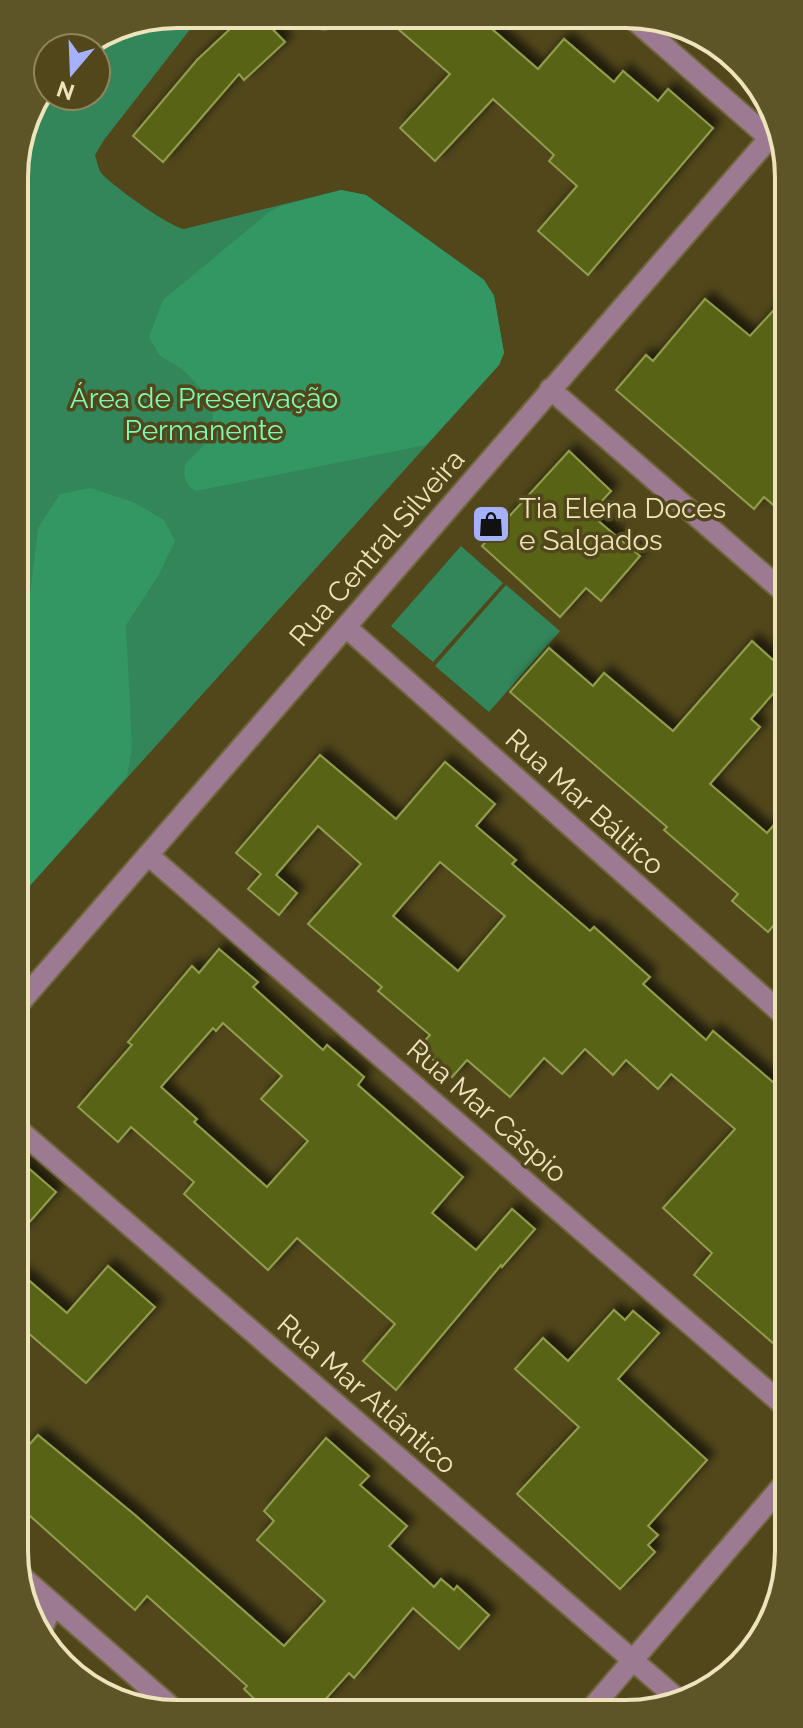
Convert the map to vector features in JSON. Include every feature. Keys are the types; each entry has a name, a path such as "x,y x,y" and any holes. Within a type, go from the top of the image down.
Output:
{"street":[{"path":"646,29 767,130"},
{"name":"Rua Central Silveira","path":"28,993 550,389 771,144"},
{"path":"550,389 775,584"},
{"name":"Rua Mar Báltico","path":"346,627 775,1007"},
{"name":"Rua Mar Cáspio","path":"148,855 775,1398"},
{"name":"Rua Mar Atlântico","path":"28,1138 671,1693"},
{"path":"599,1700 775,1494"},
{"path":"32,1586 162,1699"},
{"path":"46,1621 53,1604"}],"green space":[{"name":"Área de Preservação Permanente","path":"191,28 104,140 95,155 101,173 141,205 184,229 341,190 366,195 484,280 494,296 504,353 499,365 28,888 28,168 43,112 112,112 112,43 158,29"},
{"path":"341,190 366,195 484,280 494,296 504,353 499,365 426,445 196,491 186,480 185,464 211,438 213,413 209,397 182,369 160,356 149,337 163,300 269,212"},
{"path":"90,488 133,502 164,520 175,541 158,576 126,625 132,748 127,776 28,888 28,611 38,528 60,494"},
{"path":"461,546 503,583 433,662 391,626"},
{"path":"506,585 560,631 489,712 435,666"}],"building":[{"path":"231,28 272,28 285,42 244,80 239,74 163,162 133,136 197,60"},
{"path":"397,28 491,28 538,69 564,39 614,82 623,71 658,101 668,89 713,128 588,275 538,231 577,186 549,161 554,155 493,99 435,161 400,128 450,74"},
{"path":"705,299 750,336 775,309 775,506 764,497 754,509 616,390 646,355 653,361"},
{"path":"569,451 611,491 590,514 640,556 601,601 586,588 560,617 482,546"},
{"path":"752,641 775,662 775,691 751,719 760,727 710,784 767,833 775,824 775,924 768,932 732,901 738,894 664,830 667,827 510,692 549,648 593,686 604,673 673,731"},
{"path":"320,755 396,819 445,762 495,804 476,826 516,860 512,864 590,931 594,927 650,977 643,984 706,1040 713,1031 775,1084 775,1345 694,1275 712,1253 663,1208 735,1129 671,1074 658,1089 626,1060 613,1075 585,1049 562,1074 544,1058 510,1097 467,1060 452,1077 419,1047 430,1035 378,991 382,987 308,924 361,864 318,826 276,875 297,893 279,915 248,889 261,874 236,853","holes":["440,862 505,916 458,971 393,916"]},
{"path":"219,949 258,982 253,987 323,1050 327,1045 364,1077 358,1085 463,1177 432,1213 476,1250 512,1209 535,1229 396,1390 363,1361 395,1324 297,1238 268,1270 184,1194 194,1182 131,1127 118,1142 78,1107 132,1045 128,1042 192,966 199,973","holes":["223,1023 282,1076 261,1099 308,1141 267,1187 194,1122 197,1119 161,1087 213,1028 216,1031"]},
{"path":"28,1168 56,1192 28,1224"},
{"path":"108,1266 155,1307 86,1383 28,1333 28,1280 67,1313"},
{"path":"614,1310 625,1320 633,1311 659,1333 618,1379 707,1460 648,1526 658,1535 648,1545 655,1552 620,1589 517,1494 579,1427 515,1369 543,1338 568,1361"},
{"path":"38,1435 135,1515 284,1646 325,1601 257,1540 274,1521 264,1511 326,1438 369,1476 360,1485 407,1526 389,1546 434,1587 441,1579 454,1590 457,1586 489,1615 459,1649 413,1608 354,1678 349,1673 325,1700 256,1700 244,1689 247,1686 147,1596 135,1610 28,1514 28,1446"}],"place":[{"name":"Tia Elena Doces e Salgados","path":"491,524"}]}
